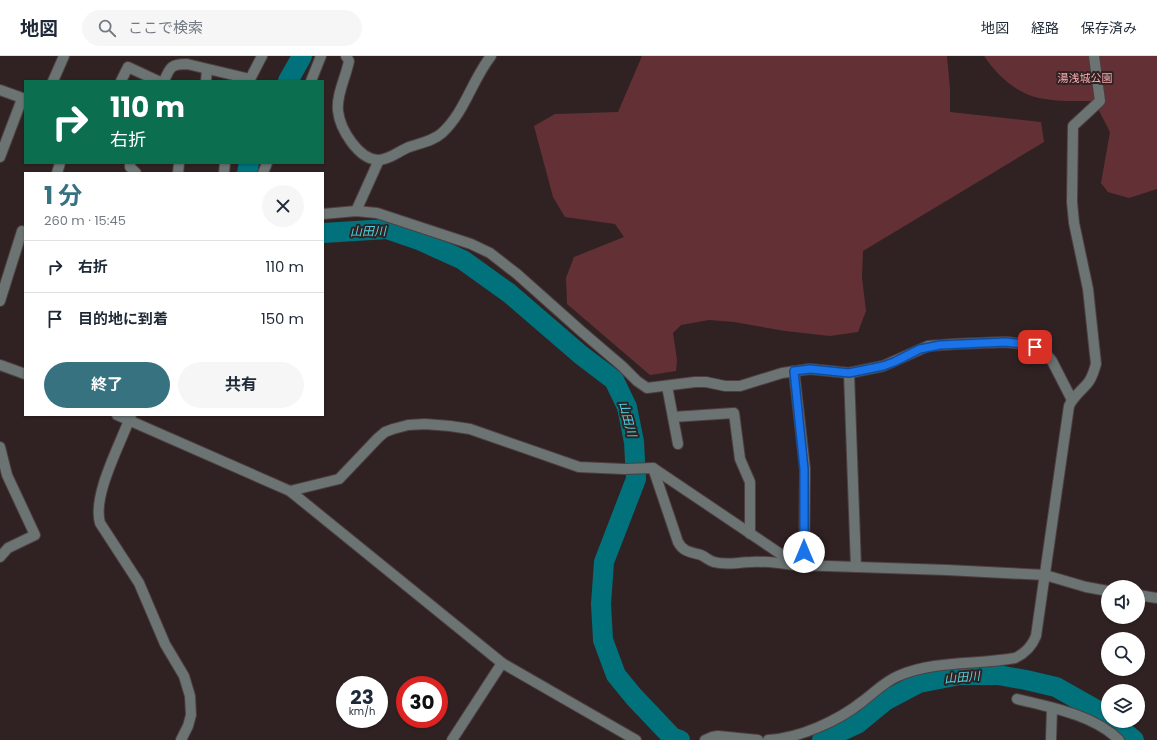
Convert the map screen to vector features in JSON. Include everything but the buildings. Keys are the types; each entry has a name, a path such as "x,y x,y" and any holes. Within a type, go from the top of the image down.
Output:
{"street":[{"path":"53,80 64,56"},
{"path":"164,80 169,69 173,65 187,64 250,80 262,56"},
{"path":"311,80 321,56"},
{"path":"354,56 347,61 337,106 340,120 352,143 362,154 379,160 441,134 455,119 478,75 491,56"},
{"path":"768,740 793,736 839,717 863,701 888,681 909,672 954,664 1016,658 1022,655 1032,644 1036,636 1067,415 1072,400 1088,384 1096,364 1088,289 1074,223 1072,202 1073,126 1100,102 1094,56"},
{"path":"122,80 128,67 156,80"},
{"path":"206,80 207,70"},
{"path":"0,90 24,99 0,157"},
{"path":"356,211 379,160"},
{"path":"130,164 130,167 135,172"},
{"path":"324,214 356,211 377,213 471,244 490,253 504,262 580,331 622,366 641,385 647,388 700,382 725,386 740,386 794,371 810,369 849,373 883,366 928,346 1006,342 1035,347 1046,354 1052,361 1072,400"},
{"path":"0,301 22,231 24,232"},
{"path":"0,365 24,374"},
{"path":"794,371 804,469 800,566"},
{"path":"849,373 856,567"},
{"path":"667,386 678,444"},
{"path":"673,417 734,413 740,459 750,482 750,534"},
{"path":"181,740 188,726 191,715 191,700 184,676 165,644 139,583 100,523 98,517 101,492 130,418 290,491 502,663 636,740"},
{"path":"290,491 339,479 378,438 393,429 408,425 431,424 470,429 579,467 624,469 651,468 800,566"},
{"path":"0,447 7,475 36,535 8,548 0,557"},
{"path":"651,468 680,547 715,563 734,564 770,562 800,566 1045,575 1086,588 1101,590"},
{"path":"1145,596 1157,598"},
{"path":"452,740 502,663"},
{"path":"1017,699 1065,711 1101,727 1119,740"},
{"path":"1052,708 1052,740"},
{"path":"705,740 718,736 758,740"}],"green space":[{"path":"642,56 947,56 950,89 950,112 1041,122 1044,142 863,251 862,278 866,311 858,332 830,336 785,331 734,322 709,320 681,325 673,333 677,360 676,371 650,375 567,304 566,278 574,257 624,237 615,224 565,217 553,197 534,126 555,114 618,112"},
{"name":"湯浅城公園","path":"984,56 1157,56 1157,189 1129,198 1108,192 1101,183 1110,132 1094,101 1053,100 1031,96 1015,88 995,70"}],"waterway":[{"name":"山田川","path":"289,80 302,56"},
{"name":"山田川","path":"247,172 249,164"},
{"name":"山田川","path":"324,233 387,229 419,240 463,260 509,293 581,355 614,380 627,407 634,442 636,479 604,562 601,604 603,640 616,675 634,697 672,737 680,740"},
{"name":"山田川","path":"822,740 857,724 885,701 919,683 960,675 998,675 1056,687 1101,714"},
{"name":"山田川","path":"1119,728 1134,740"}],"route":[{"path":"804,552 804,469 794,371 810,369 849,373 883,366 928,346 1006,342 1035,347"}]}
